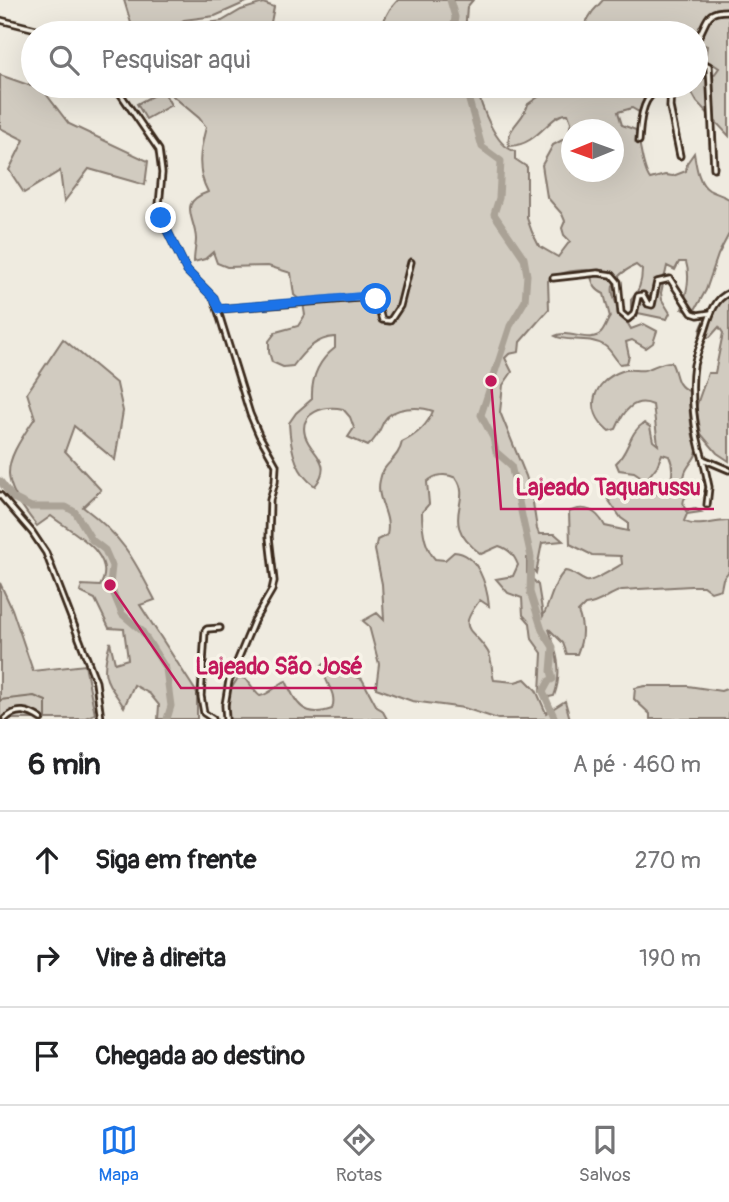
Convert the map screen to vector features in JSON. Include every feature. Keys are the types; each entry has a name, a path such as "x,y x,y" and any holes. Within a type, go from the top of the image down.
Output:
{"street":[{"path":"706,21 710,13 729,10"},
{"path":"0,20 21,25"},
{"path":"708,65 714,168"},
{"path":"124,98 159,150 162,173 159,205 161,218 187,271 214,298 250,414 276,465 269,520 274,581 229,681 226,719"},
{"path":"639,141 640,126 649,98"},
{"path":"670,98 680,156"},
{"path":"219,309 372,297 376,299 382,320 390,321 400,306 411,262"},
{"path":"553,278 598,273 612,275 618,282 621,313 628,319 634,314 638,296 643,295 648,304 652,305 657,282 670,279 692,313 710,313"},
{"path":"707,505 709,487 697,431 695,365 710,313 720,298 729,293"},
{"path":"703,458 729,470"},
{"path":"0,495 32,532 46,554 96,682 101,719"},
{"path":"213,719 204,713 201,696 205,631 219,628"},
{"path":"5,719 20,710 41,719"}],"shaded area":[{"path":"124,0 251,0 215,16 182,21 130,21"},
{"path":"398,0 473,0 467,7 466,21 383,21"},
{"path":"603,0 729,0 729,136 695,98 708,98 708,77 714,75 719,68 708,64 708,21 587,21"},
{"path":"263,3 274,7 271,21 222,21 241,10"},
{"path":"0,75 21,82 21,98 49,98 69,124 148,161 145,185 89,169 64,202 60,171 24,193 9,170 24,140 0,128"},
{"path":"148,98 167,98 171,105 146,119 137,104"},
{"path":"175,98 480,98 495,134 508,148 515,151 515,159 527,167 527,218 532,232 539,246 558,257 570,241 564,235 562,228 565,221 562,214 547,197 542,165 553,145 561,141 561,182 624,182 624,126 636,130 650,179 686,171 687,163 694,153 698,173 705,187 729,199 729,234 696,308 689,312 682,309 688,280 686,262 679,262 675,270 667,266 661,293 670,313 667,319 638,313 631,308 631,300 638,290 642,270 636,265 624,272 613,286 615,301 620,310 631,329 644,324 657,331 653,343 646,348 632,340 626,342 629,356 627,363 620,364 607,348 598,343 555,336 596,336 610,317 604,294 595,287 588,270 557,275 548,281 549,309 520,342 519,352 509,354 505,358 512,372 503,385 500,412 526,476 539,534 555,534 563,541 542,543 536,573 531,558 527,558 527,573 538,585 543,616 555,586 565,571 589,581 622,564 621,556 592,555 570,544 569,512 590,510 605,526 628,531 628,523 621,518 607,498 610,491 618,496 642,486 657,494 665,494 671,480 669,456 662,454 646,480 634,472 619,470 616,463 635,432 644,423 650,427 653,441 658,445 653,405 635,404 622,417 616,429 609,431 601,423 594,405 598,389 612,376 625,370 644,370 671,362 679,382 689,391 691,425 697,449 684,475 684,487 700,487 703,479 707,485 704,491 685,498 683,502 686,511 694,508 701,512 687,514 684,521 700,524 729,521 729,571 723,579 721,589 711,592 703,586 691,586 622,590 585,605 578,612 582,633 577,654 567,654 563,643 549,629 556,654 558,679 554,696 549,697 540,692 542,653 532,639 530,623 523,615 522,598 508,593 496,579 513,576 518,565 515,558 499,546 481,554 468,542 458,522 461,495 456,478 448,475 434,477 427,482 429,504 422,512 426,543 435,559 445,560 454,552 462,554 475,564 480,572 489,606 480,600 468,624 488,652 494,680 515,682 525,679 536,690 546,713 565,701 570,719 498,719 464,708 412,701 376,688 379,664 369,626 363,621 377,613 384,620 382,584 375,550 377,540 387,535 388,527 380,494 380,480 402,442 421,430 433,411 414,408 394,412 384,421 368,446 348,437 354,428 343,409 329,408 315,412 306,421 305,435 323,470 315,486 308,481 292,450 289,423 312,399 317,370 324,358 335,348 335,337 311,346 293,366 283,367 272,362 269,341 276,332 298,326 305,315 303,303 294,295 291,273 268,266 227,267 217,263 213,252 205,259 194,262 196,239 190,206 199,196 208,192 200,160 206,127"},
{"path":"537,98 646,98 639,112 632,108 618,112 620,119 570,119 568,114 562,115 528,141 509,146 512,129 528,104"},
{"path":"729,296 729,461 717,453 701,434 696,407 708,373 715,373 723,333 719,327 710,337 703,338 700,331 712,310"},
{"path":"63,339 117,384 123,411 115,460 74,426 65,451 101,490 83,507 117,538 133,559 147,585 155,600 140,605 197,693 197,719 158,719 159,705 150,694 134,685 124,707 106,677 105,663 110,642 115,663 128,659 124,629 109,628 95,599 80,592 82,585 100,586 104,574 98,554 51,516 37,526 11,485 10,462 35,418 27,393"},
{"path":"0,583 12,609 33,671 85,665 95,714 83,719 0,719"},
{"path":"322,665 337,665 362,679 377,707 387,719 228,719 229,692 238,678 248,681 260,696 286,681 302,707 314,712 332,709 332,692"},
{"path":"688,686 721,691 729,688 729,719 650,719 650,714 634,699 635,688"}],"waterway":[{"path":"450,0 454,21"},
{"path":"468,98 482,147 501,161 499,198 494,214 524,258 527,275 525,301 510,326 481,415 493,438 496,452 511,465 531,557 530,592 542,630 553,647 553,679 543,692 555,719"},
{"path":"0,481 13,498 31,507 66,507 75,512 92,540 105,550 112,566 110,585 122,614 142,631 166,669 171,706 167,719"},
{"path":"0,700 34,696 46,701 46,718"}],"place":[{"name":"Lajeado Taquarussu","path":"491,381"},
{"name":"Lajeado São José","path":"110,585"}],"route":[{"path":"161,218 187,271 209,292 219,309 368,296 376,299"}]}
